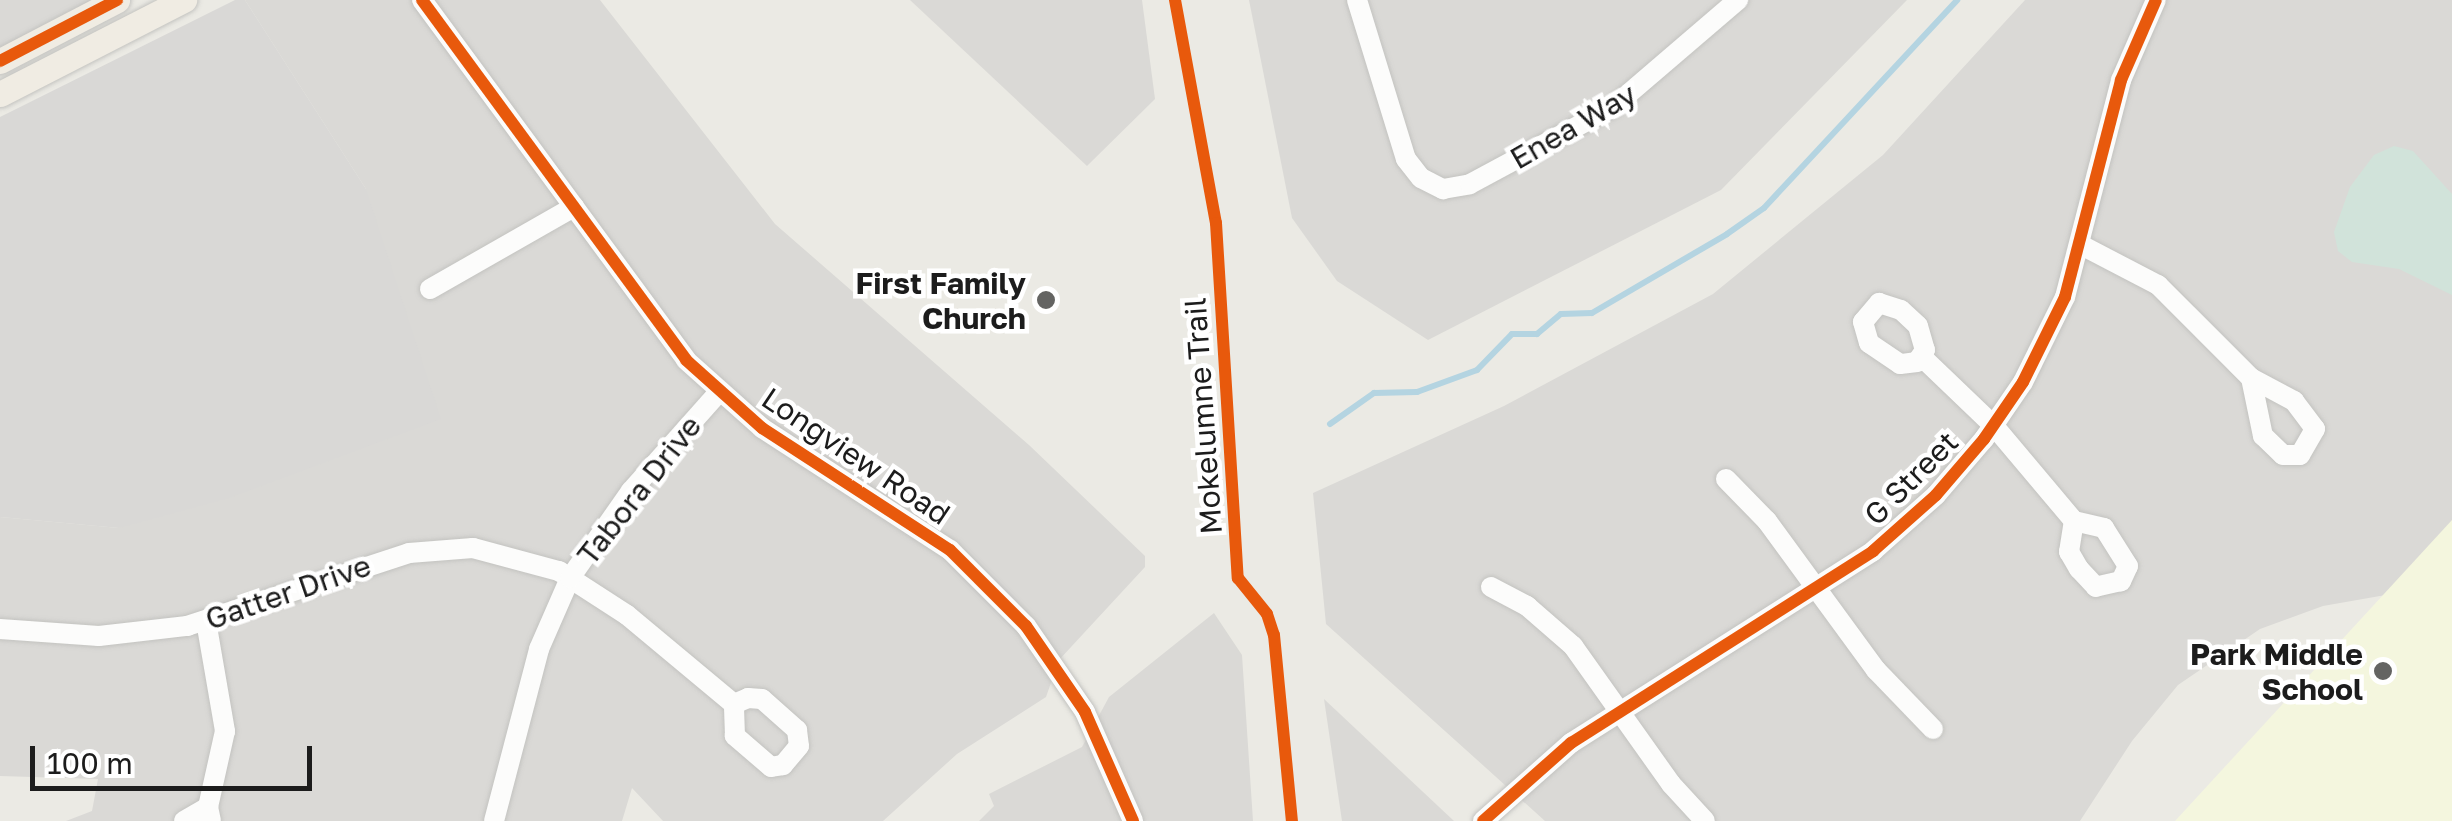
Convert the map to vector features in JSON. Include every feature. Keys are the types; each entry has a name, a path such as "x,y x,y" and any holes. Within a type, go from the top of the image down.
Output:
{"main road":[{"path":"0,61 117,0"},
{"path":"0,94 184,0"}],"street":[{"name":"Longview Road","path":"422,0 652,319 719,392 808,460 914,523 1002,600 1085,712 1133,821"},
{"name":"Enea Way","path":"1356,0 1401,146 1412,170 1432,185 1470,184 1613,107 1738,0"},
{"name":"G Street","path":"1484,821 1546,762 1623,708 1816,589 1913,518 1994,426 2040,351 2083,246 2122,80 2156,0"},
{"path":"430,288 574,207"},
{"path":"2083,246 2158,284 2251,378"},
{"path":"1923,358 1994,426 2074,522"},
{"name":"Tabora Drive","path":"494,821 539,649 570,578 630,491 719,392"},
{"path":"1726,480 1767,521 1876,670 1933,728"},
{"name":"Gatter Drive","path":"0,629 99,636 206,621 426,550 492,550 570,578 627,615 734,704"},
{"path":"1491,587 1552,625 1623,708 1661,771 1705,821"},
{"path":"184,821 209,814 225,730 206,621"}],"shaded area":[{"path":"0,0 117,0 0,61"},
{"path":"235,0 245,0 366,189 441,419 229,498 119,528 0,517 0,117"},
{"path":"245,0 600,0 775,224 1029,445 1145,556 1145,567 1059,660 1046,697 957,754 883,821 663,821 632,788 622,821 66,821 92,811 98,779 0,776 0,517 119,528 366,189"},
{"path":"910,0 1142,0 1155,99 1087,166"},
{"path":"1249,0 1907,0 1721,190 1428,340 1337,281 1292,218"},
{"path":"2025,0 2452,0 2452,530 2397,593 2323,606 2260,629 2178,685 2132,741 2080,821 1545,821 1326,624 1313,493 1504,406 1713,294 1883,155"},
{"path":"2394,146 2413,151 2452,194 2452,295 2399,269 2352,262 2338,251 2334,232 2350,187 2374,155"},
{"name":"Park Middle School","path":"2452,520 2452,821 2175,821"},
{"path":"1214,613 1242,655 1253,821 979,821 994,806 989,794 1082,747 1109,697"},
{"path":"1324,699 1454,821 1342,821"}],"waterway":[{"path":"1330,424 1374,393 1417,392 1477,370 1512,334 1537,334 1561,314 1592,313 1727,234 1764,208 1957,0"}],"cycle path":[{"path":"0,61 117,0"},
{"path":"422,0 686,360 762,428 950,550 1026,626 1085,712 1133,821"},
{"name":"Mokelumne Trail","path":"1175,0 1216,223 1238,578 1267,614 1274,635 1292,821"},
{"path":"1483,821 1571,743 1873,551 1936,495 1984,439 2023,382 2065,297 2121,80 2156,0"}],"place":[{"name":"First Family Church","path":"1046,300"},
{"name":"Park Middle School","path":"2383,671"}]}
